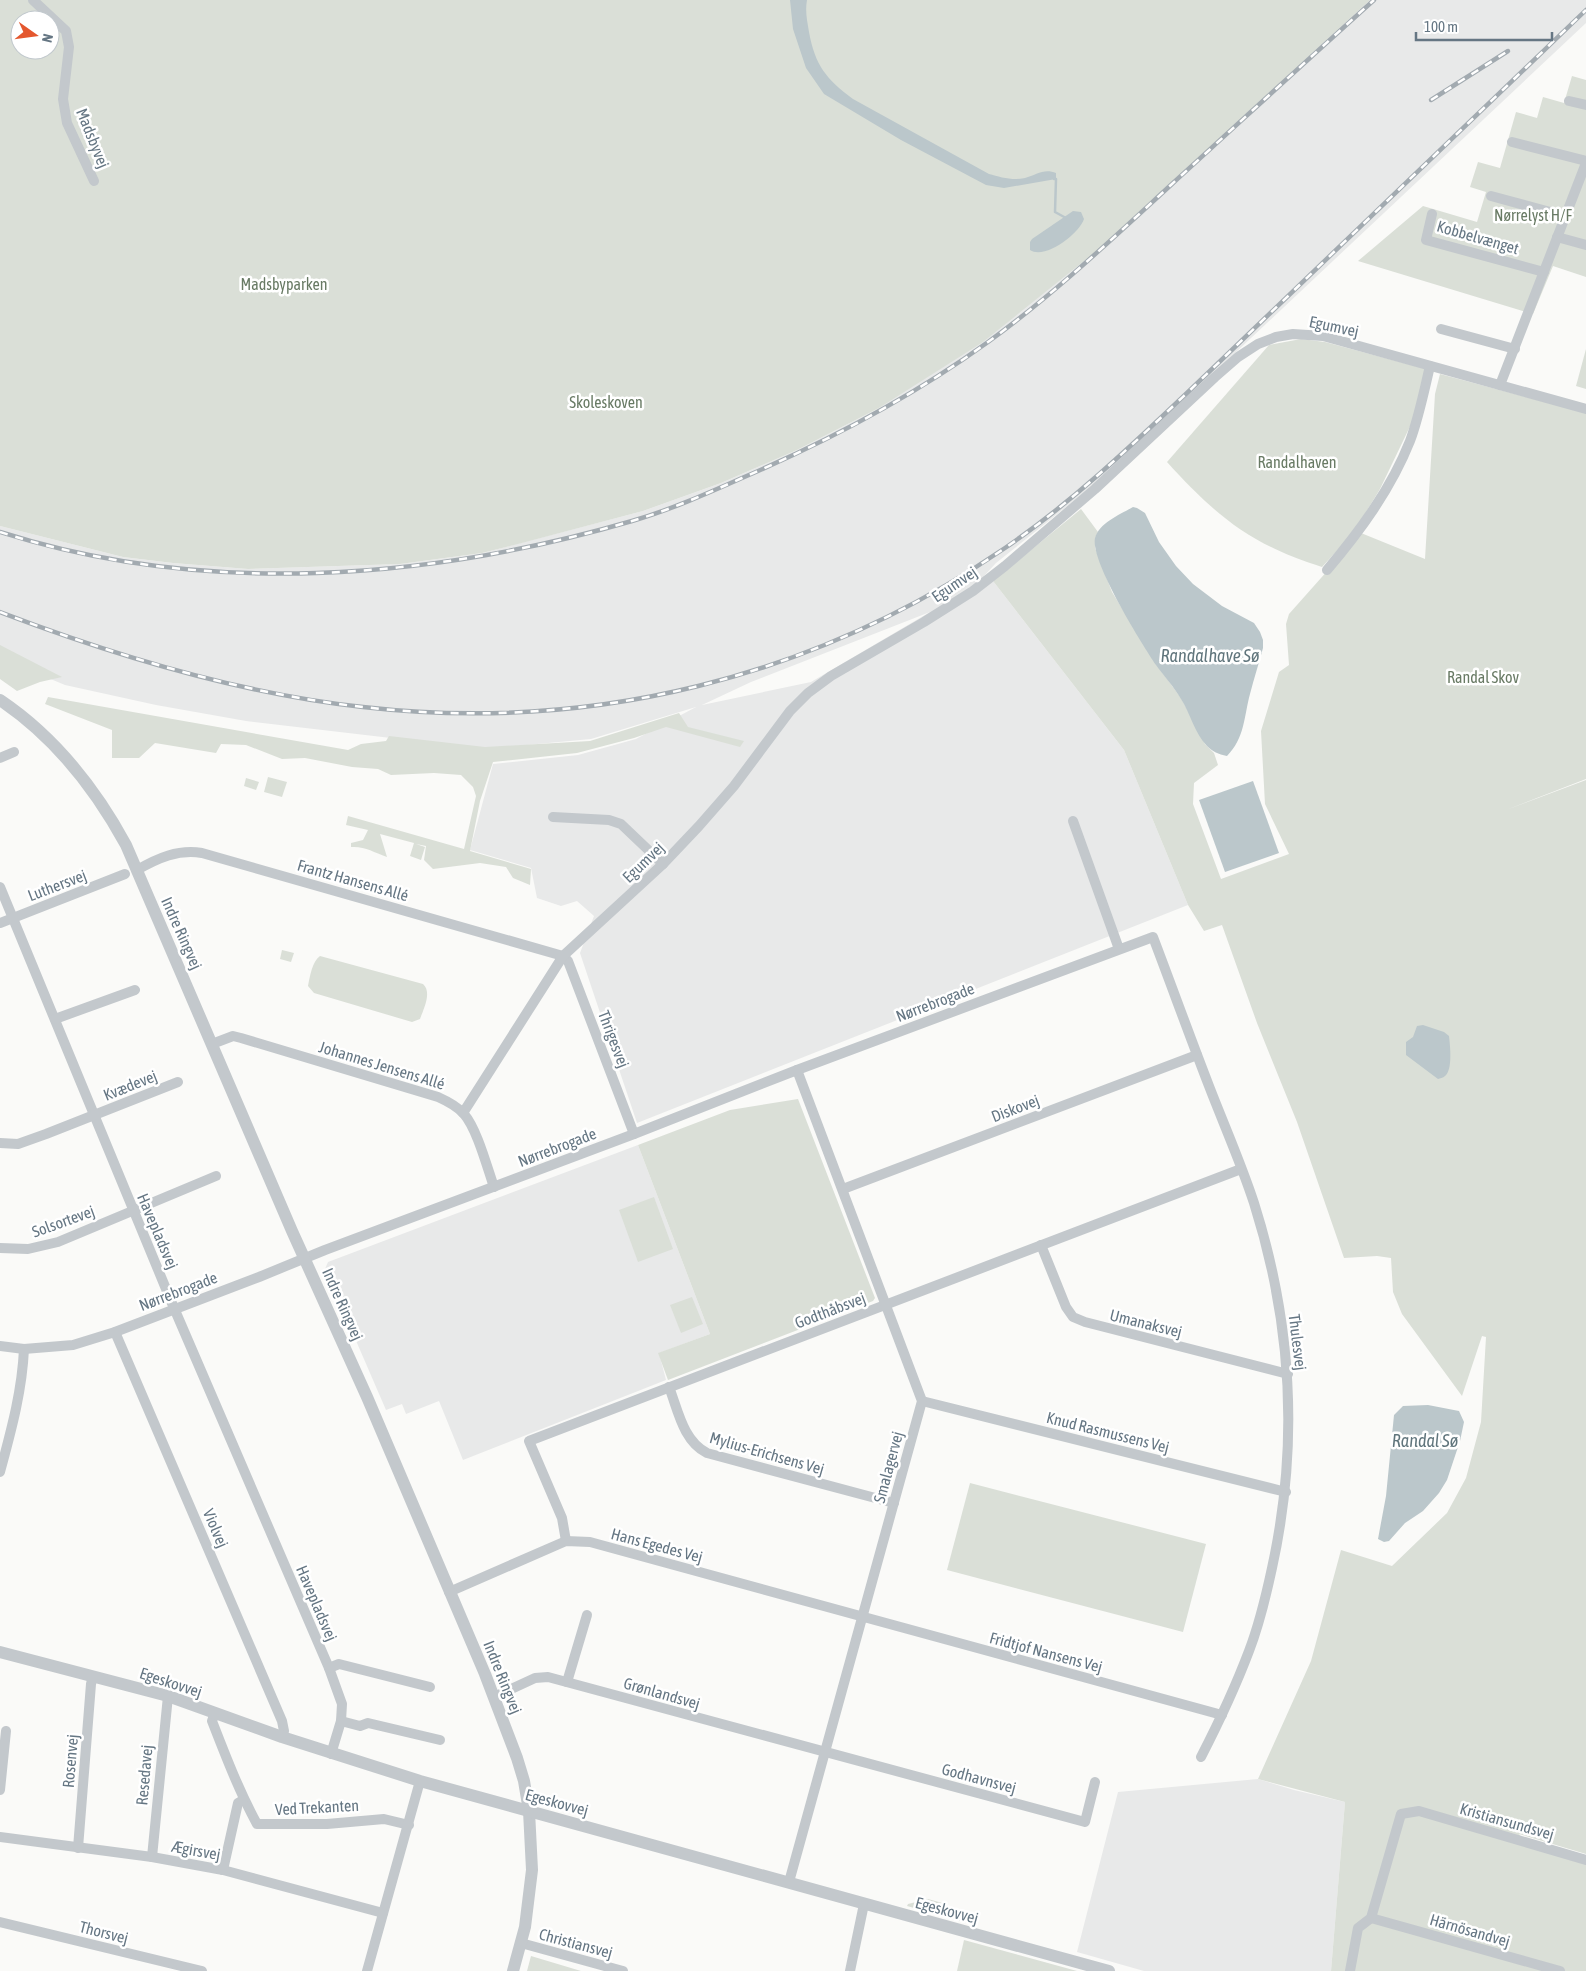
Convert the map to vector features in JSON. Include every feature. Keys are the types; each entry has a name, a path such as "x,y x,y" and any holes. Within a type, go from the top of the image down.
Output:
{"street":[{"name":"Madsbyvej","path":"33,0 66,31 69,48 63,98 67,123 94,181"},
{"path":"1569,101 1586,105"},
{"path":"1500,385 1566,216 1582,182 1586,162 1512,142"},
{"path":"1491,196 1566,216"},
{"name":"Kobbelvænget","path":"1432,214 1426,240 1544,272"},
{"path":"1558,237 1586,245"},
{"path":"1441,329 1515,349"},
{"name":"Egumvej","path":"463,1113 563,956 663,864 734,786 790,711 808,693 831,676 973,591 1095,490 1215,376 1258,344 1276,337 1310,334 1586,409"},
{"path":"1327,570 1365,522 1398,468 1420,410 1430,366"},
{"name":"Indre Ringvej","path":"0,700 45,736 90,786 110,816 137,870 367,1397 494,1697 524,1781 529,1811 532,1870 528,1908 513,1971"},
{"path":"0,758 14,752"},
{"path":"553,817 609,820 621,824 663,864"},
{"path":"1073,821 1119,949"},
{"name":"Frantz Hansens Allé","path":"137,870 156,860 179,852 202,853 563,956"},
{"name":"Luthersvej","path":"0,923 125,874"},
{"name":"Havepladsvej","path":"0,887 174,1308 329,1668 342,1704 341,1721 331,1754"},
{"name":"Nørrebrogade","path":"0,1346 24,1350 73,1345 115,1332 797,1070 1153,937"},
{"name":"Thulesvej","path":"1153,937 1254,1202 1274,1283 1288,1374 1289,1434 1286,1492 1267,1590 1249,1650 1222,1715 1201,1757"},
{"name":"Thrigesvej","path":"563,956 568,961 634,1134"},
{"path":"56,1019 135,990"},
{"name":"Johannes Jensens Allé","path":"212,1044 234,1036 450,1102 463,1113 470,1123 494,1187"},
{"name":"Diskovej","path":"843,1190 1197,1055"},
{"path":"797,1070 922,1401"},
{"name":"Kvædevej","path":"0,1144 18,1144 178,1082"},
{"name":"Godthåbsvej","path":"566,1541 562,1518 529,1441 1241,1169"},
{"name":"Solsortevej","path":"0,1248 28,1249 58,1242 216,1176"},
{"name":"Umanaksvej","path":"1041,1246 1066,1307 1073,1317 1085,1322 1288,1374"},
{"name":"Violvej","path":"115,1332 282,1721 284,1726 282,1737"},
{"path":"0,1472 18,1406 23,1376 24,1350"},
{"name":"Mylius-Erichsens Vej","path":"669,1387 689,1438 697,1448 707,1453 894,1503"},
{"name":"Knud Rasmussens Vej","path":"922,1401 1286,1492"},
{"name":"Smalagervej","path":"789,1882 922,1401"},
{"name":"Hans Egedes Vej","path":"449,1592 566,1541 590,1542 862,1617"},
{"path":"567,1682 587,1615"},
{"name":"Fridtjof Nansens Vej","path":"862,1617 1222,1715"},
{"name":"Egeskovvej","path":"0,1652 168,1696 331,1754 420,1781 1109,1971"},
{"path":"329,1668 339,1664 430,1687"},
{"name":"Rosenvej","path":"78,1848 93,1676"},
{"name":"Grønlandsvej","path":"494,1697 535,1678 548,1677 825,1753"},
{"name":"Resedavej","path":"152,1857 168,1696"},
{"name":"Ved Trekanten","path":"215,1713 212,1722 243,1800 257,1824 327,1824 384,1819 409,1825"},
{"path":"341,1721 360,1726 368,1723 440,1740"},
{"path":"0,1790 6,1731"},
{"name":"Godhavnsvej","path":"825,1753 1084,1822 1095,1782"},
{"path":"367,1971 420,1781"},
{"path":"224,1870 238,1804 243,1800"},
{"name":"Kristiansundsvej","path":"1372,1918 1401,1814 1419,1811 1586,1860"},
{"name":"Ægirsvej","path":"0,1837 152,1857 224,1870 383,1913"},
{"path":"850,1971 864,1904"},
{"path":"1350,1971 1358,1928 1372,1918"},
{"name":"Härnösandvej","path":"1372,1918 1560,1971"},
{"name":"Thorsvej","path":"0,1922 202,1971"},
{"name":"Christiansvej","path":"521,1943 623,1971"}],"shaded area":[{"path":"1367,0 1586,0 1586,23 1100,480 996,563 984,576 993,581 1124,750 1188,905 637,1123 580,953 594,916 577,901 561,906 537,898 531,868 470,850 493,764 578,755 636,739 696,707 591,739 485,749 246,721 156,705 65,685 0,658 0,526 123,557 248,569 400,564 482,553 643,511 721,483 797,450 879,408","holes":["930,612 811,682 702,705 751,682"]},
{"path":"638,1145 710,1334 659,1353 666,1380 463,1460 439,1401 406,1414 402,1404 386,1410 325,1269 328,1262"},
{"path":"1258,1779 1345,1802 1331,1971 1144,1971 1077,1952 1118,1792"}],"green space":[{"name":"Madsbyparken","path":"0,0 1370,0 1094,253 983,342 879,408 797,450 721,483 643,511 482,553 400,564 248,569 123,557 0,526"},
{"name":"Nørrelyst H/F","path":"1572,76 1586,80 1586,277 1553,266 1533,314 1358,261 1423,206 1477,222 1486,192 1470,187 1478,162 1500,168 1516,112 1537,118 1543,97 1564,103"},
{"name":"Randalhaven","path":"1301,339 1325,342 1426,369 1416,414 1380,489 1345,542 1322,567 1275,549 1236,526 1202,498 1167,462 1269,345"},
{"path":"1586,349 1586,389 1576,386"},
{"name":"Randal Skov","path":"1440,374 1586,413 1586,779 1506,810 1586,780 1586,1854 1519,1834 1527,1844 1586,1862 1586,1971 1331,1971 1345,1802 1258,1779 1311,1661 1341,1550 1392,1566 1447,1513 1466,1478 1481,1422 1486,1337 1482,1336 1462,1396 1402,1314 1393,1292 1391,1258 1377,1256 1344,1258 1297,1122 1257,1023 1222,925 1204,931 1188,905 1124,750 993,581 1081,509 1098,532 1095,538 1095,548 1112,592 1156,664 1181,698 1205,744 1214,753 1218,765 1194,783 1193,804 1221,879 1289,854 1265,804 1261,731 1279,672 1289,665 1286,624 1289,614 1361,533 1425,559 1435,394"},
{"path":"0,645 62,677 40,682 17,691 0,679"},
{"path":"48,697 348,750 361,744 386,741 389,736 485,747 590,741 679,713 688,727 744,741 740,747 666,727 634,738 577,753 493,762 480,801 470,851 531,869 530,885 513,878 506,867 480,863 433,869 424,860 426,846 416,844 425,847 421,860 410,856 414,843 380,834 387,857 365,848 351,847 351,843 363,840 368,830 346,825 348,816 464,849 476,796 473,787 461,775 434,773 391,775 378,769 352,767 305,758 282,759 246,745 221,744 216,753 155,743 139,758 112,758 112,730 45,704"},
{"path":"268,777 287,782 282,797 264,792"},
{"path":"246,778 259,782 256,790 244,786"},
{"path":"282,950 294,953 291,962 280,959"},
{"path":"320,956 423,984 426,987 427,996 420,1019 412,1022 314,993 308,986 313,965"},
{"path":"798,1099 875,1298 873,1301 668,1380 658,1353 710,1334 638,1145 730,1110"},
{"path":"654,1197 673,1249 638,1262 619,1210"},
{"path":"692,1297 703,1324 681,1333 670,1305"},
{"path":"970,1483 1206,1544 1183,1632 947,1570"},
{"path":"928,1899 946,1904 962,1919 961,1921 907,1906 908,1904"},
{"path":"964,1940 1077,1971 957,1971"},
{"path":"531,1956 581,1971 527,1971"}],"water":[{"path":"790,0 807,0 806,12 809,32 818,62 829,78 853,99 989,174 1016,179 1048,171 1056,173 1056,179 1004,188 986,185 901,140 824,94 806,68 793,29"},
{"path":"1073,211 1081,212 1084,219 1076,232 1052,249 1036,252 1030,250 1032,239"},
{"name":"Randalhave Sø","path":"1133,507 1145,513 1159,542 1176,566 1193,584 1222,606 1254,623 1260,632 1263,648 1241,734 1227,756 1218,754 1203,741 1181,699 1156,665 1129,622 1100,565 1096,549 1095,538 1097,533 1106,523"},
{"path":"1253,781 1279,853 1225,872 1199,800"},
{"path":"1423,1025 1444,1032 1449,1036 1449,1068 1448,1073 1442,1078 1438,1079 1406,1055 1406,1042 1413,1037 1417,1026"},
{"name":"Randal Sø","path":"1428,1405 1459,1411 1464,1422 1460,1441 1447,1480 1439,1493 1423,1511 1405,1523 1389,1541 1384,1542 1378,1539 1386,1496 1394,1415 1403,1406"}],"waterway":[{"path":"1054,179 1056,179 1055,212 1066,218"}],"railway":[{"path":"0,532 77,553 156,566 236,573 316,573 397,568 476,557 555,541 632,521 674,507 774,464 869,417 930,381 988,342 1082,266 1374,0"},
{"path":"0,612 133,658 225,683 318,701 363,707 448,713 533,711 616,702 698,686 778,662 856,631 932,593 1005,548 1053,513 1165,414 1586,10"},
{"path":"1431,100 1508,51"}],"park label":[{"name":"Skoleskoven","path":"606,402"}]}
